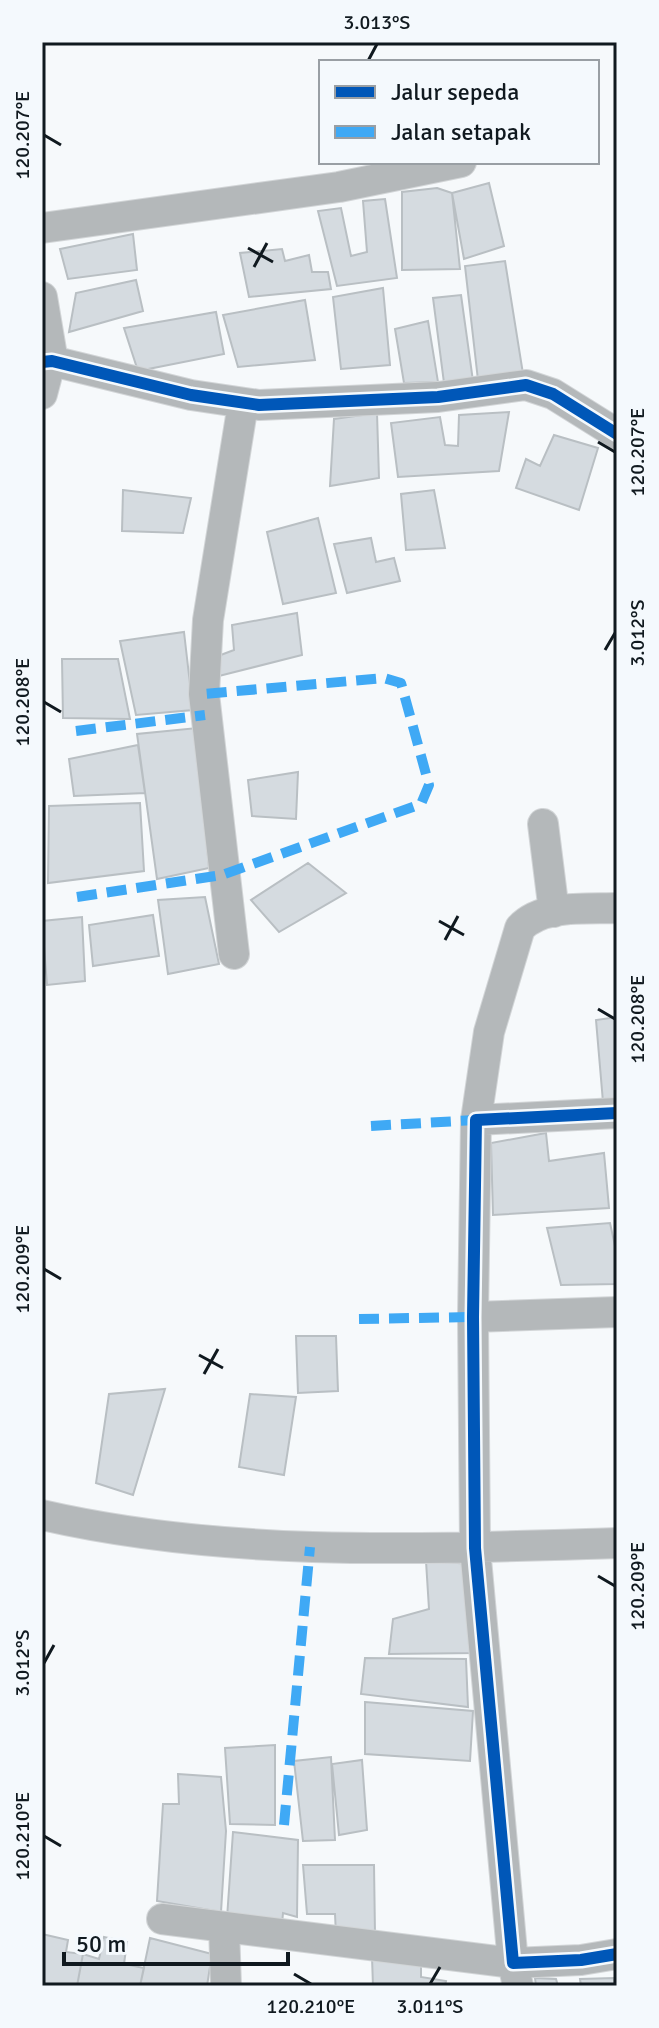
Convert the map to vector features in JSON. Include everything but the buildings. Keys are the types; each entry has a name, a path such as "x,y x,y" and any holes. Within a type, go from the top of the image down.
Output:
{"street":[{"path":"42,228 339,187 451,164"},
{"path":"42,297 47,361 42,394"},
{"path":"47,361 243,404 438,397 526,385 553,394 617,434"},
{"path":"234,954 204,694 208,620 243,404"},
{"path":"543,824 554,912"},
{"path":"515,1975 475,1548 473,1317 476,1120 489,1032 516,936 530,919 554,912 617,908"},
{"path":"476,1120 617,1113"},
{"path":"473,1317 617,1312"},
{"path":"42,1515 203,1542 310,1547 475,1548 617,1543"},
{"path":"162,1919 515,1975 617,1954"},
{"path":"224,1928 226,1986"}],"marked path":[{"path":"77,897 222,875 421,804 429,785 401,683 384,678 204,694"},
{"path":"76,731 205,715"},
{"path":"371,1126 476,1120"},
{"path":"359,1319 473,1317"},
{"path":"284,1825 310,1547"}],"cycle path":[{"path":"42,362 52,361 191,395 259,405 438,397 526,385 553,394 617,434"},
{"path":"617,1113 476,1120 473,1317 475,1548 513,1963 581,1960 617,1954"}]}
